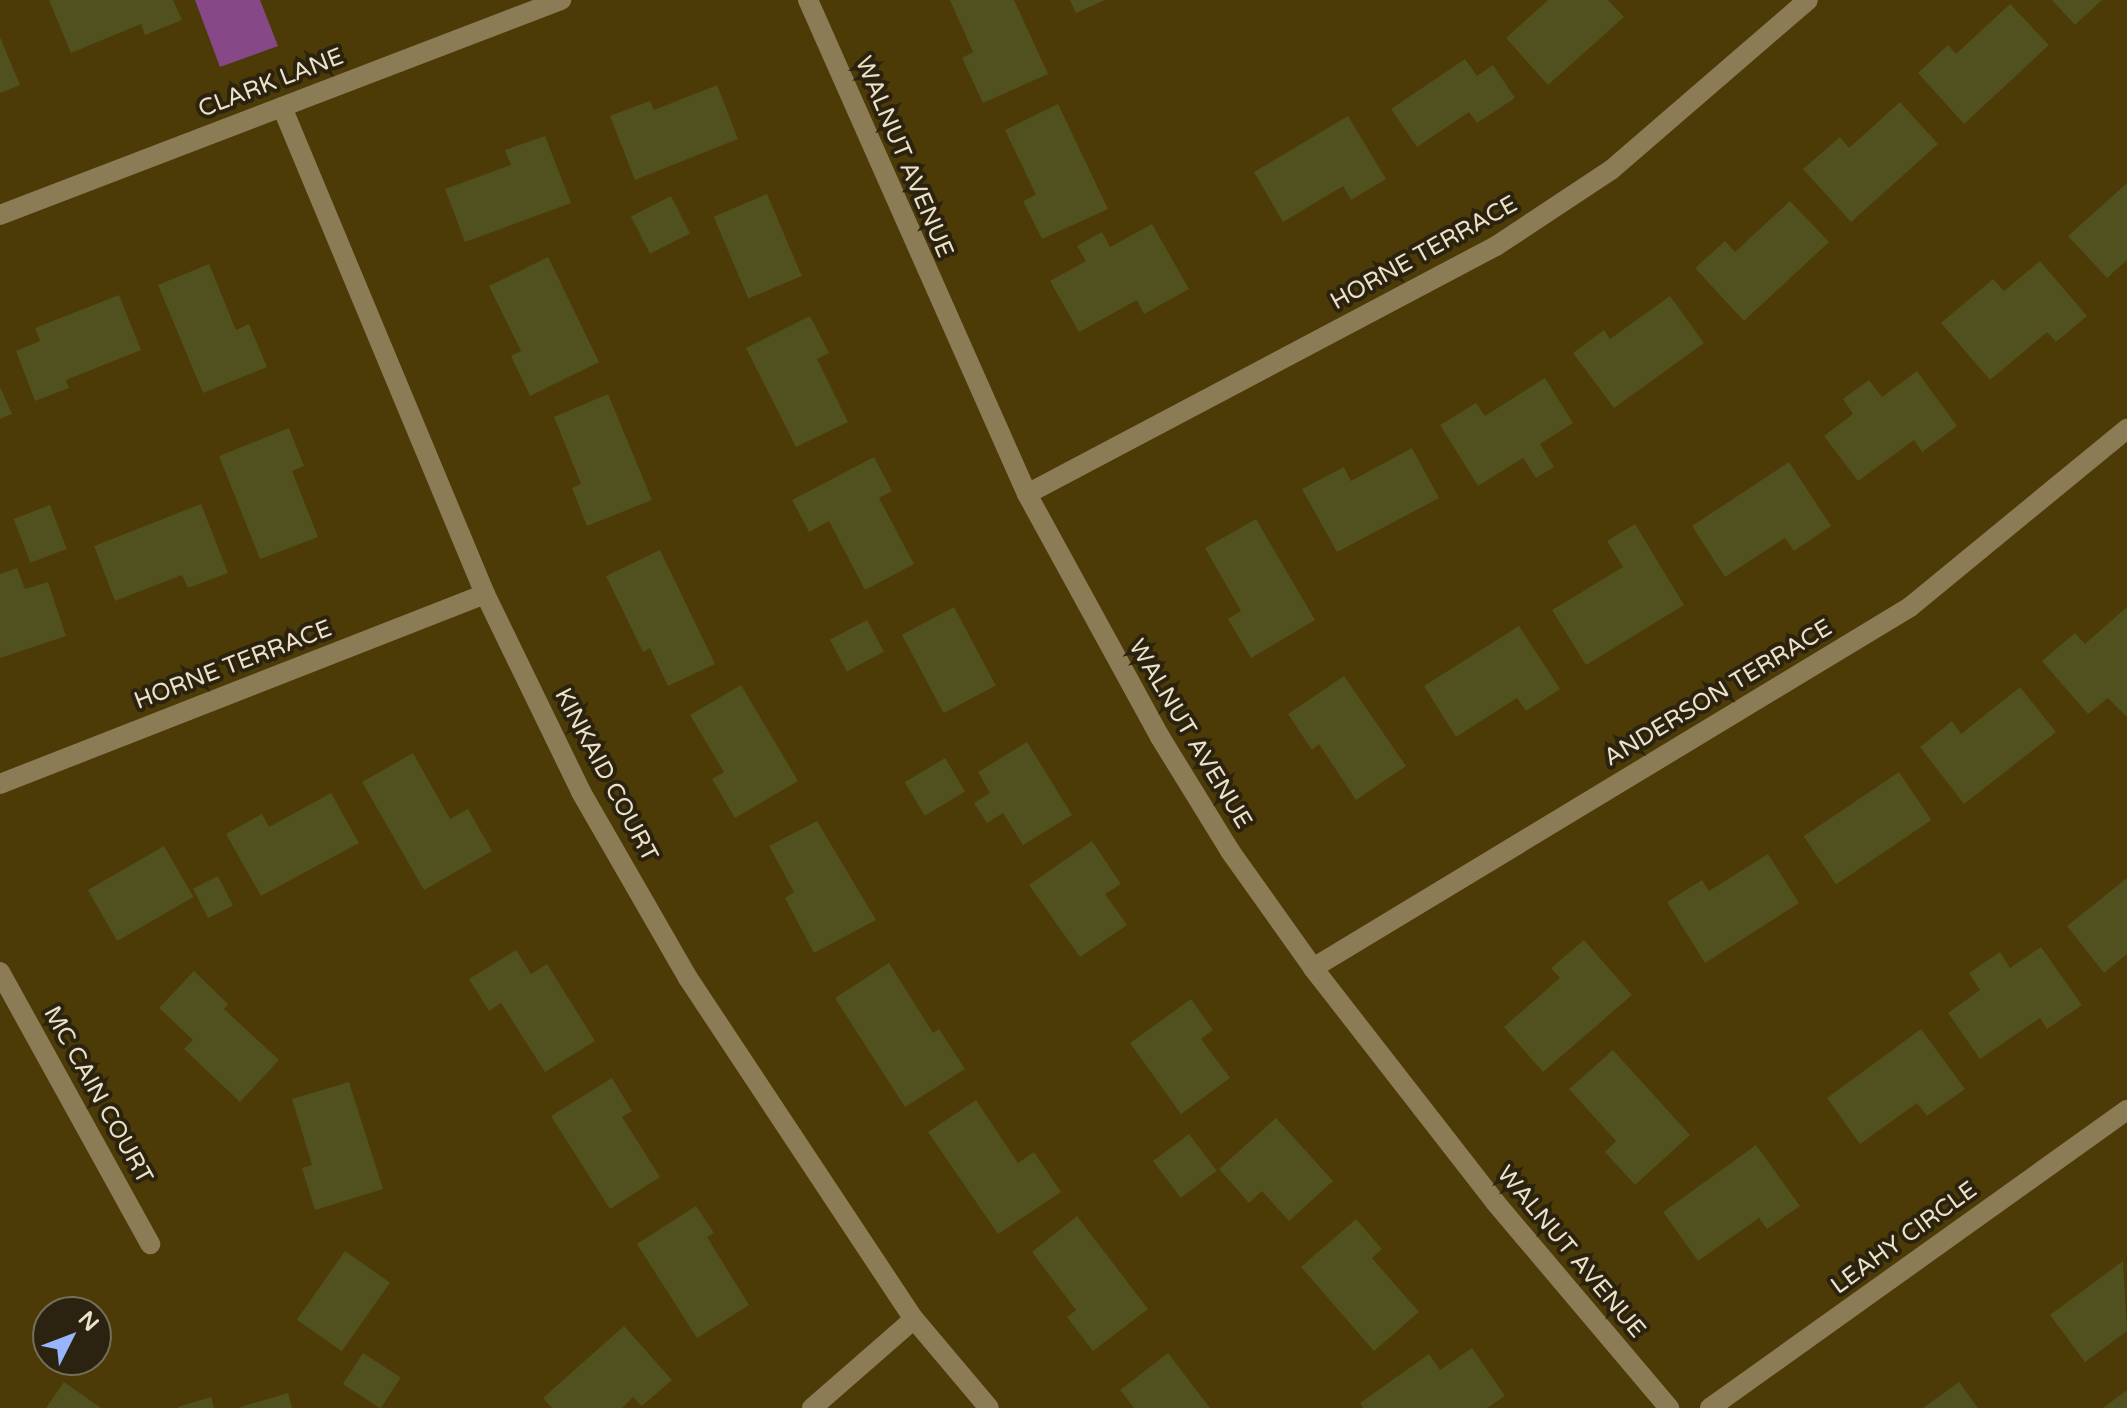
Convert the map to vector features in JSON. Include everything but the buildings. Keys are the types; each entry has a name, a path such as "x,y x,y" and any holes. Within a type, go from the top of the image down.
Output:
{"street":[{"name":"CLARK LANE","path":"0,215 561,0"},
{"name":"WALNUT AVENUE","path":"808,0 1027,494 1160,737 1230,851 1313,968 1495,1202 1669,1408"},
{"name":"HORNE TERRACE","path":"1027,494 1496,246 1611,170 1808,0"},
{"name":"KINKAID COURT","path":"282,107 485,594 581,792 688,978 914,1319 989,1408"},
{"name":"ANDERSON TERRACE","path":"1313,968 1910,607 2127,429"},
{"name":"HORNE TERRACE","path":"0,784 485,594"},
{"name":"MC CAIN COURT","path":"0,972 150,1244"},
{"name":"LEAHY CIRCLE","path":"1710,1408 2127,1110"},
{"path":"812,1408 914,1319"}],"shaded area":[{"path":"195,0 260,0 278,46 220,67"}]}
